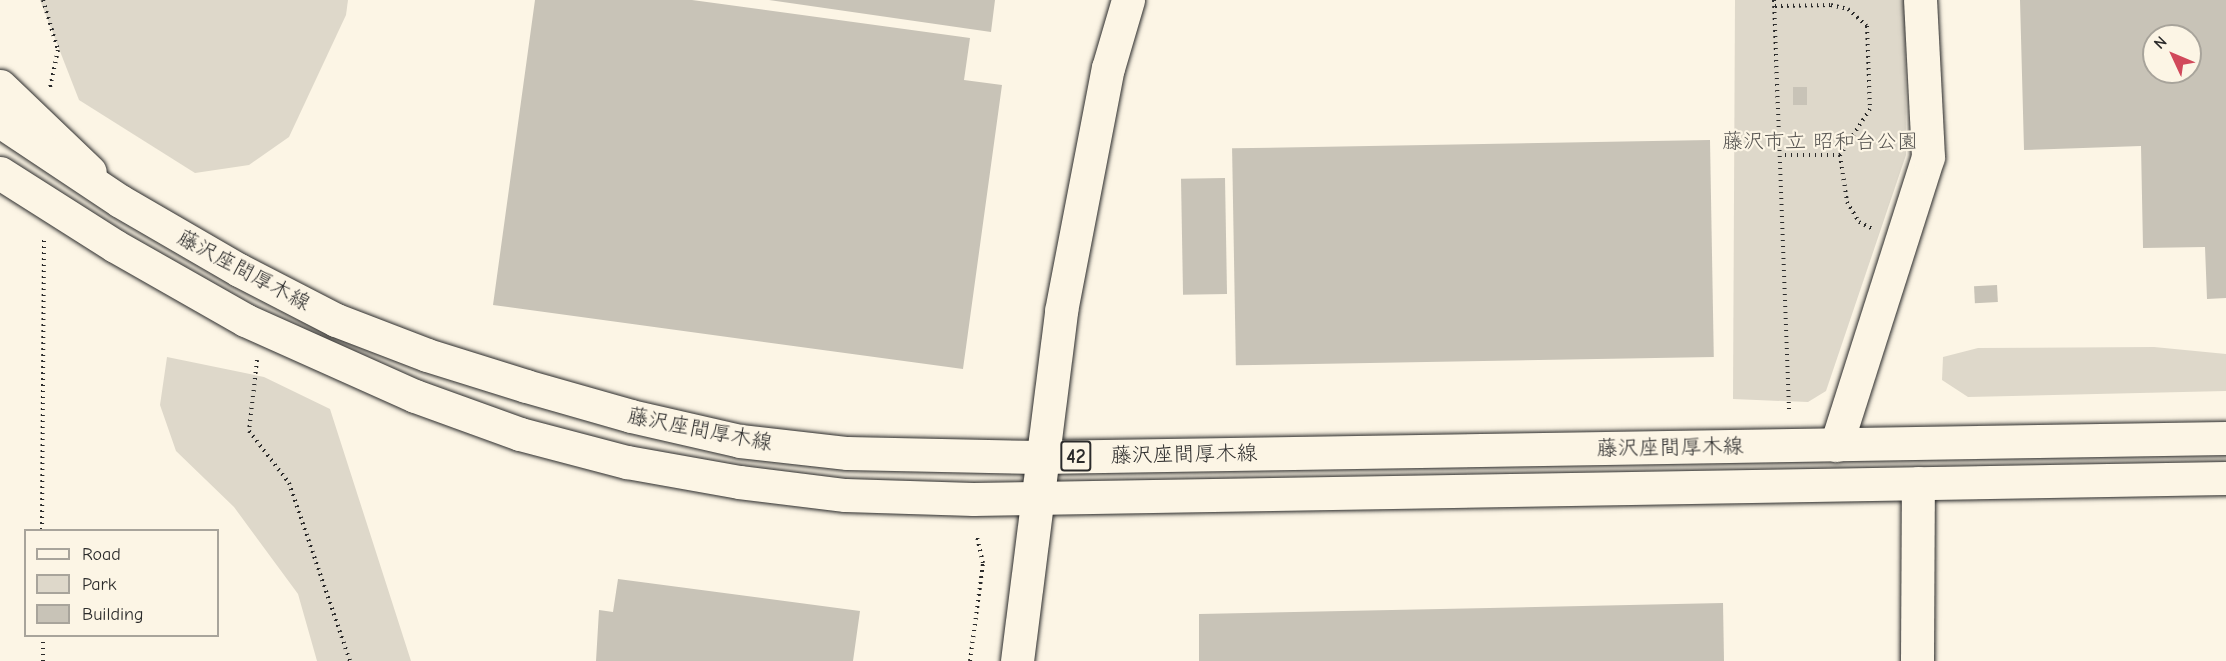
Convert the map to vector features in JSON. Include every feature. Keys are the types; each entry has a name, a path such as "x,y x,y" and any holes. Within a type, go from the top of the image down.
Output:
{"main road":[{"path":"1017,661 1040,457 1085,175 1108,68 1128,0"},
{"path":"1836,445 1928,157 1920,0"},
{"path":"0,86 120,201"},
{"name":"藤沢座間厚木線","path":"0,121 120,201 239,270 336,320 428,355 631,416 740,441 847,453 1040,457 2226,438"},
{"name":"藤沢座間厚木線","path":"1,174 44,203 245,320 415,396 520,434 627,462 739,482 845,495 1036,496 2226,478"},
{"path":"1917,661 1918,483"}],"path":[{"path":"43,0 58,50 43,125"},
{"path":"1774,0 1789,418"},
{"path":"1775,6 1831,5 1854,12 1867,26 1870,109 1840,155 1852,213 1859,222 1901,242"},
{"path":"1780,155 1840,155"},
{"path":"42,529 44,203"},
{"path":"258,356 253,368 249,431 289,483 350,661"},
{"path":"970,661 983,563 977,538"},
{"path":"43,637 43,661"}],"green space":[{"path":"40,0 348,0 346,15 289,137 249,165 195,173 79,100"},
{"name":"藤沢市立 昭和台公園","path":"1735,0 1905,0 1906,155 1826,391 1808,402 1733,399"},
{"path":"2154,347 2226,354 2226,391 1968,397 1942,380 1943,357 1978,348"},
{"path":"167,357 264,377 330,409 411,661 317,661 298,594 234,507 176,451 160,405"}],"building":[{"path":"535,0 692,0 970,38 964,80 1002,85 963,369 493,305"},
{"path":"769,0 995,0 991,32"},
{"path":"2020,0 2226,0 2226,298 2207,299 2205,247 2143,248 2141,146 2024,150"},
{"path":"1793,87 1807,87 1807,105 1793,105"},
{"path":"1710,140 1714,357 1236,365 1232,148"},
{"path":"1225,178 1227,294 1183,295 1181,179"},
{"path":"1997,285 1998,302 1975,303 1974,286"},
{"path":"618,579 860,611 853,661 596,661 599,610 613,612"},
{"path":"1723,603 1724,661 1199,661 1199,614"}]}
